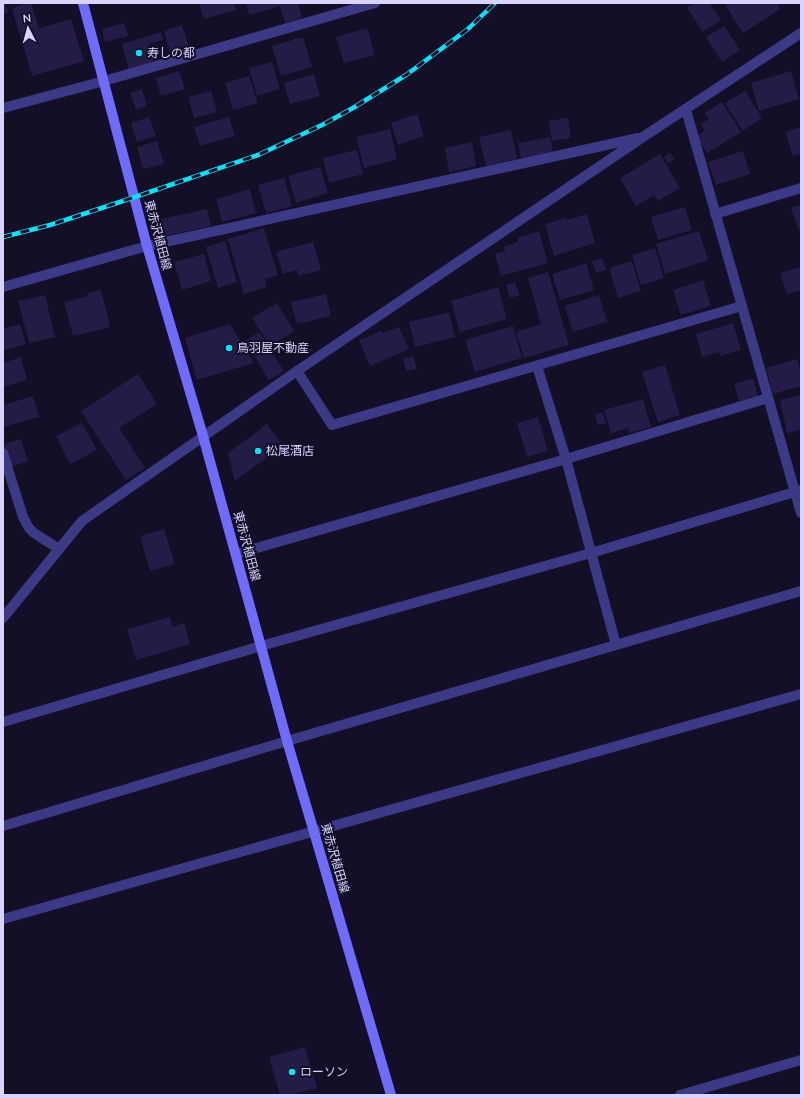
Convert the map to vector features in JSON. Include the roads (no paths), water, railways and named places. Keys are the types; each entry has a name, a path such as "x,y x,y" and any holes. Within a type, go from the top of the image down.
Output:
{"main road":[{"name":"東赤沢植田線","path":"83,3 147,246 203,436 287,742 391,1095"}],"street":[{"path":"3,108 104,81 375,3"},
{"path":"3,618 82,521 297,371 643,137 801,33"},
{"path":"686,110 768,398 798,491 801,513"},
{"path":"3,287 147,246 643,137"},
{"path":"715,214 801,188"},
{"path":"297,371 332,425 742,306"},
{"path":"537,366 566,459 616,645"},
{"path":"236,554 566,459 768,398"},
{"path":"3,452 23,517 29,528 34,533 59,549"},
{"path":"3,722 261,646 591,553 798,491"},
{"path":"3,826 801,591"},
{"path":"3,920 801,694"},
{"path":"680,1095 801,1060"}],"railway":[{"path":"3,237 50,225 258,155 322,125 353,108 406,75 468,29 495,3"}],"place":[{"name":"寿しの都","path":"139,53"},
{"name":"鳥羽屋不動産","path":"229,348"},
{"name":"松尾酒店","path":"258,451"},
{"name":"ローソン","path":"292,1072"}]}
